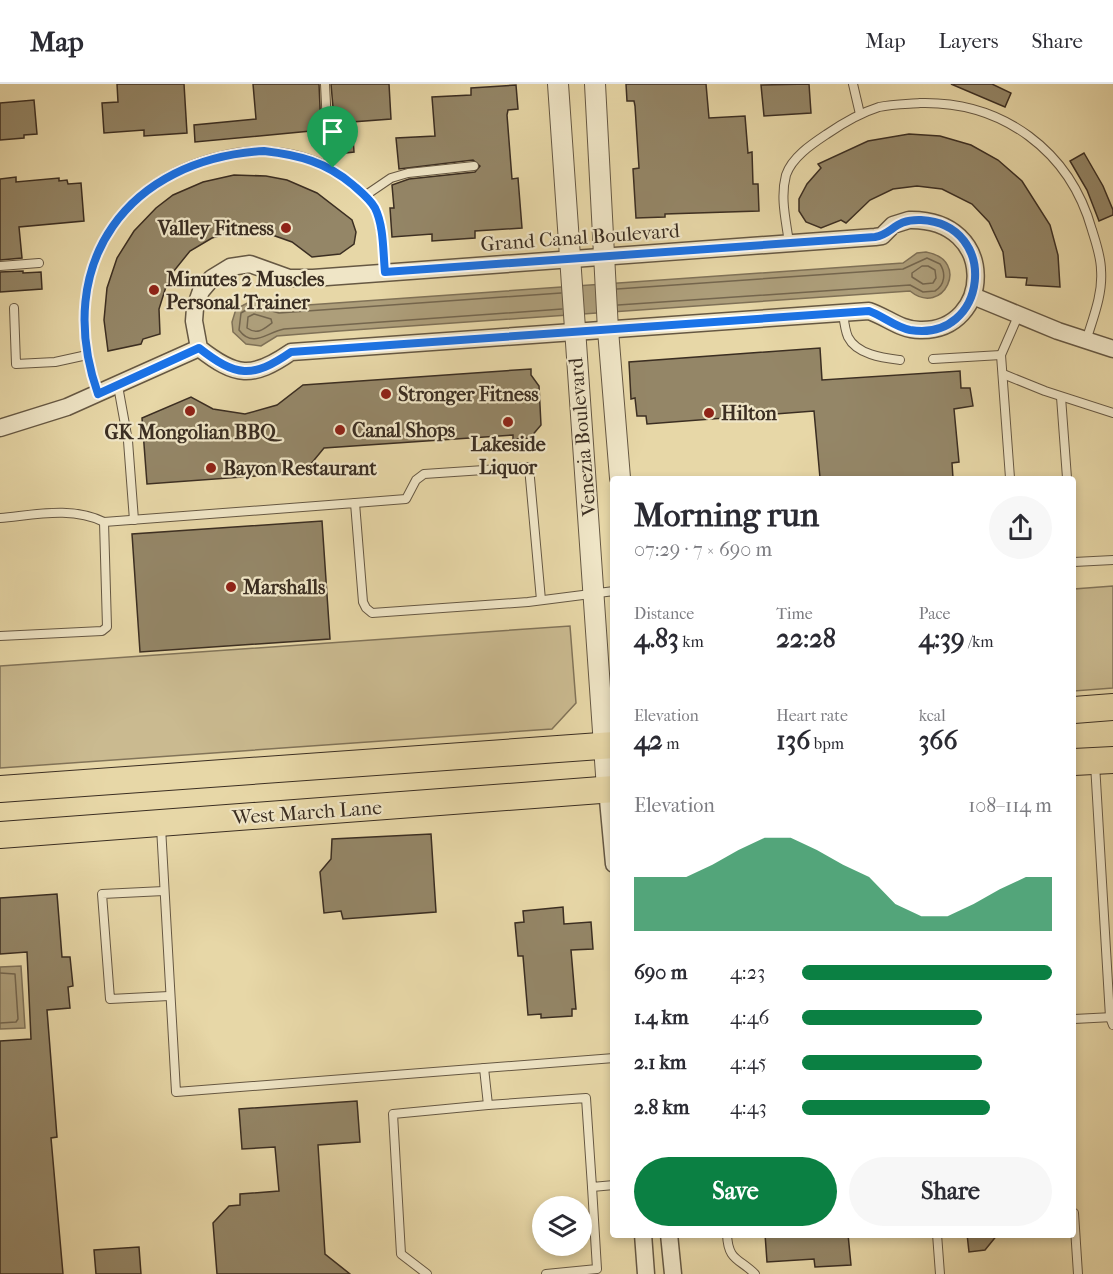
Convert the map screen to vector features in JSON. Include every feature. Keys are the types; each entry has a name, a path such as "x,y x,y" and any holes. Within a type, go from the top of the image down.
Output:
{"main road":[{"path":"1076,710 1113,707"},
{"path":"0,789 608,745"},
{"name":"West March Lane","path":"0,835 610,789"}],"street":[{"name":"Venezia Boulevard","path":"558,84 574,332 604,593 610,789"},
{"name":"Venezia Boulevard","path":"595,84 606,257 608,330 620,476"},
{"name":"Grand Canal Boulevard","path":"199,348 194,321 201,291 212,278 230,267 250,264 260,265 289,278 385,272 875,237 882,236 893,225 909,220 932,221 956,233 972,254 976,280 972,296"},
{"path":"0,428 118,386 199,348 220,365 245,372 271,366 291,352 869,311 897,326 923,330 948,324 959,315 972,296 1018,316 1113,350"},
{"path":"643,1238 646,1274"},
{"path":"669,1238 673,1274"}],"lane":[{"path":"325,84 329,166"},
{"path":"853,84 860,114"},
{"path":"789,243 783,198 787,173 811,144 860,114 882,106 938,103 964,107 991,115 1019,130 1049,152 1064,169 1085,206 1098,249 1101,284 1086,341"},
{"path":"98,394 87,356 84,297 101,245 117,220 137,196 167,176 214,157 244,152 286,153 329,166 366,195 375,209 385,272"},
{"path":"366,195 391,178 408,172 474,166"},
{"path":"0,266 39,262"},
{"path":"14,308 16,364 55,362 87,356"},
{"path":"843,313 848,337 853,343 870,354 900,360"},
{"path":"1010,476 1002,355 1018,316"},
{"path":"933,359 1002,355"},
{"path":"1003,374 1061,397 1113,413"},
{"path":"118,386 128,441 134,520"},
{"path":"1061,397 1067,476"},
{"path":"0,518 74,512 89,515 104,522 406,499 416,480 424,474 529,467 541,600"},
{"path":"355,503 363,602 372,613 604,593"},
{"path":"0,636 102,631 107,627 104,522"},
{"path":"1076,562 1113,560"},
{"path":"1076,1020 1112,1020 1109,932 1103,894 1094,761"},
{"path":"161,823 176,1092 610,1058"},
{"path":"164,891 102,894 110,999 169,996"},
{"path":"1103,894 1113,893"},
{"path":"484,1068 488,1105"},
{"path":"427,1274 401,1254 393,1114 586,1098 597,1269 546,1274"},
{"path":"592,1187 610,1185"},
{"path":"727,1238 727,1249 733,1258 755,1274"},
{"path":"937,1238 940,1274"},
{"path":"1076,1238 1078,1274"}],"shaded area":[{"path":"1113,586 1113,688 1076,691 1076,589"},
{"path":"570,626 576,703 552,729 0,768 0,666"}],"water":[{"path":"926,252 940,257 948,265 950,275 948,285 942,293 933,297 922,297 910,291 339,331 277,336 261,346 246,344 233,332 232,322 236,309 253,300 279,307 903,263 917,253"},
{"path":"21,966 25,1028 0,1029 0,967"}],"building":[{"path":"117,84 184,84 187,133 144,136 144,130 104,133 102,103 118,102"},
{"path":"253,84 319,84 321,130 195,142 194,125 256,119"},
{"path":"331,84 389,84 391,119 352,122 354,152 337,154"},
{"path":"626,84 706,84 709,118 745,116 748,153 752,152 753,184 758,184 759,211 665,214 665,217 636,218 633,169 639,168 635,106 634,101 627,101"},
{"path":"809,84 811,113 764,116 761,85"},
{"path":"951,84 992,84 1011,93 1005,107"},
{"path":"516,85 518,109 508,110 507,115 512,179 518,178 522,228 475,231 475,238 432,241 432,234 392,237 390,208 394,208 392,185 409,179 475,172 480,166 473,160 399,169 396,138 435,136 432,97 471,95 471,88"},
{"path":"34,100 37,134 24,135 24,138 0,140 0,103"},
{"path":"909,134 940,136 971,145 998,160 1022,181 1050,225 1058,255 1060,287 1026,285 1027,278 1006,277 1003,252 989,222 972,204 942,189 917,186 893,189 870,200 846,223 841,220 821,228 806,222 799,211 799,199 807,184 821,168 818,164 868,141"},
{"path":"1084,153 1103,186 1113,210 1113,215 1099,221 1087,190 1070,161"},
{"path":"234,175 266,176 287,180 317,193 352,220 356,232 354,244 340,254 312,257 292,242 261,231 236,231 212,238 190,251 169,277 159,309 160,334 143,339 141,344 108,351 104,320 107,288 117,258 134,231 156,208 173,195 203,182"},
{"path":"16,177 16,182 59,178 59,181 67,180 68,184 81,183 84,221 19,227 22,258 0,260 0,179"},
{"path":"23,271 23,273 41,272 42,289 0,292 0,272"},
{"name":"Hilton","path":"820,348 822,380 960,371 961,388 970,388 973,406 954,409 959,462 952,463 953,476 820,476 814,411 647,424 646,416 637,416 635,398 631,399 629,362"},
{"name":"Canal Shops","path":"531,369 531,375 539,386 541,425 530,438 513,439 513,435 324,448 310,465 310,472 147,484 142,418 191,397 213,409 245,414 277,405 303,385"},
{"name":"Marshalls","path":"322,521 330,639 140,652 132,534"},
{"path":"431,834 436,912 343,919 341,911 324,913 320,872 331,859 332,839"},
{"path":"57,894 62,957 70,957 73,986 68,987 70,1008 47,1010 57,1137 51,1138 63,1274 0,1274 0,1041 31,1039 27,952 0,954 0,898"},
{"path":"563,907 564,924 591,922 593,949 571,950 576,1009 572,1009 572,1016 541,1018 541,1014 528,1015 523,956 518,956 515,923 524,922 523,911"},
{"path":"357,1101 360,1142 318,1145 325,1254 350,1274 217,1274 213,1223 229,1206 240,1205 240,1194 279,1191 275,1147 242,1149 239,1109"},
{"path":"765,1238 848,1238 851,1265 815,1267 814,1259 767,1262"},
{"path":"967,1238 995,1238 985,1250 969,1252"},
{"path":"139,1247 141,1274 96,1274 94,1250"}],"place":[{"name":"Valley Fitness","path":"286,228"},
{"name":"Minutes 2 Muscles Personal Trainer","path":"154,290"},
{"name":"Stronger Fitness","path":"386,394"},
{"name":"GK Mongolian BBQ","path":"190,411"},
{"name":"Hilton","path":"709,413"},
{"name":"Lakeside Liquor","path":"508,422"},
{"name":"Canal Shops","path":"340,430"},
{"name":"Bayon Restaurant","path":"211,468"},
{"name":"Marshalls","path":"231,587"}],"route":[{"path":"244,152 286,153 311,159 333,168 366,195 375,209 385,272 875,237 882,236 893,225 909,220 922,220 945,226 965,242 972,254 976,280 968,305 959,315 948,324 923,330 910,330 897,326 869,311 291,352 271,366 245,372 220,365 199,348 149,373 98,394 87,356 84,297 101,245 117,220 137,196 167,176 214,157 244,152"}]}
